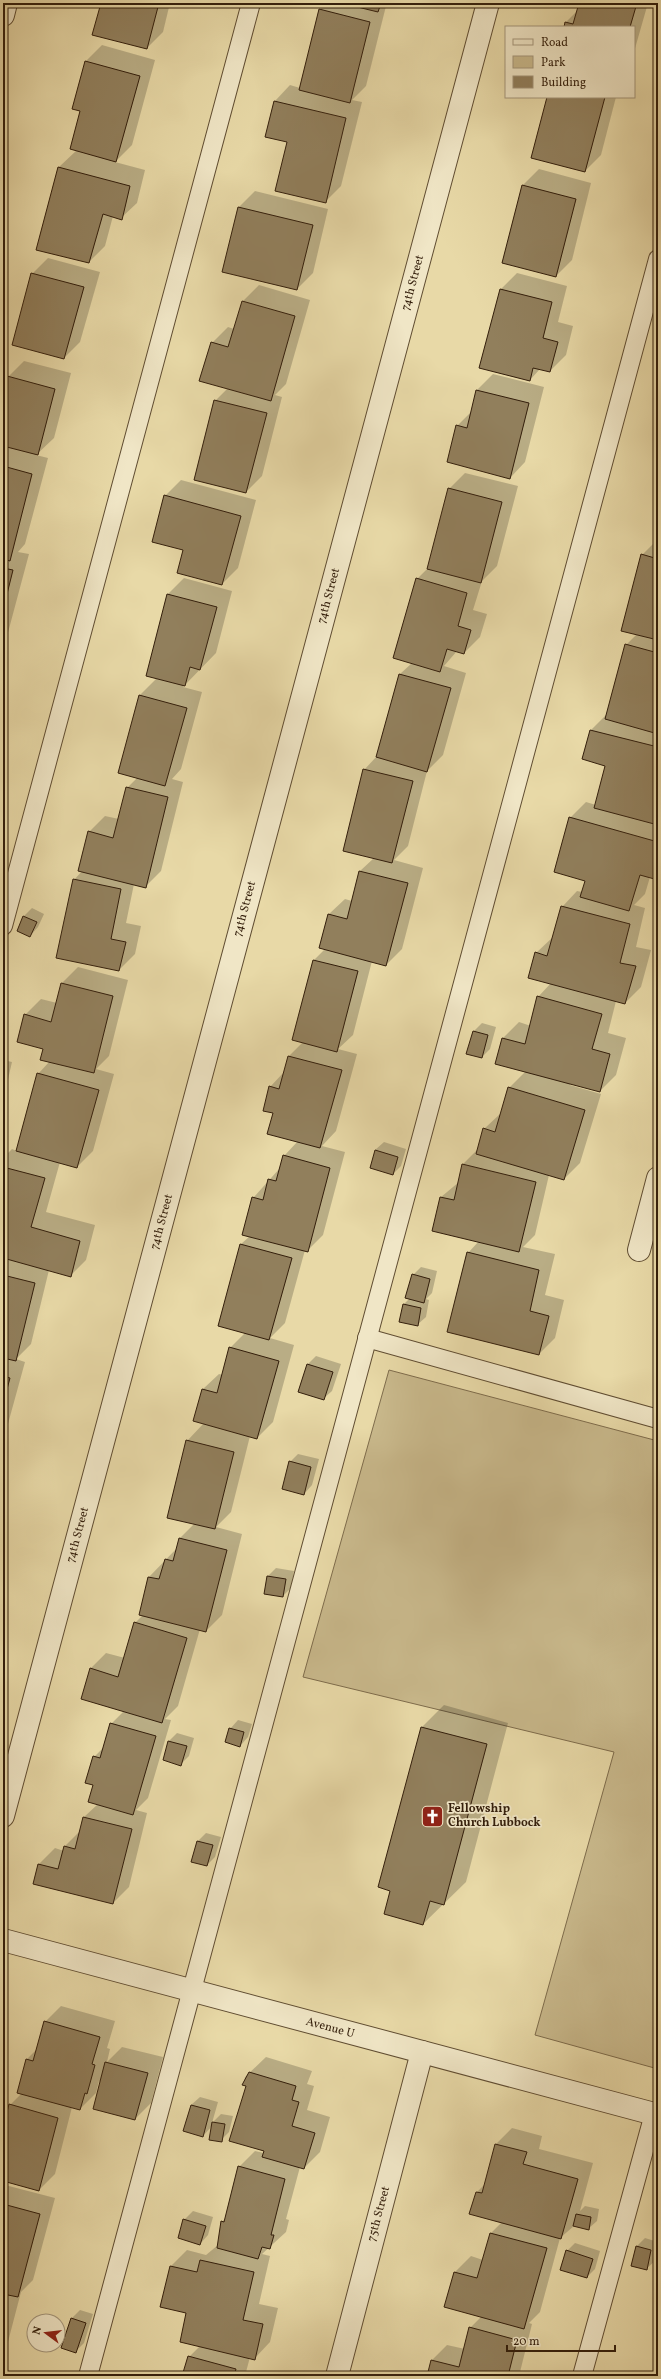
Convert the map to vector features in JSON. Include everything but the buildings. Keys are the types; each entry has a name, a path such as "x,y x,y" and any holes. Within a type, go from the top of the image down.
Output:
{"street":[{"path":"3,15 6,3"},
{"name":"74th Street","path":"3,1816 488,3"},
{"path":"639,1250 658,1178"},
{"name":"Avenue U","path":"3,1940 656,2114"},
{"name":"75th Street","path":"337,2376 422,2052"}],"lane":[{"path":"3,926 251,3"},
{"path":"88,2376 190,1990 658,259"},
{"path":"367,1338 658,1419"},
{"path":"582,2376 656,2114"}],"green space":[{"path":"389,1370 658,1441 658,2069 535,2035 614,1752 303,1677"}],"place":[{"name":"Fellowship Church Lubbock","path":"432,1816"}]}
